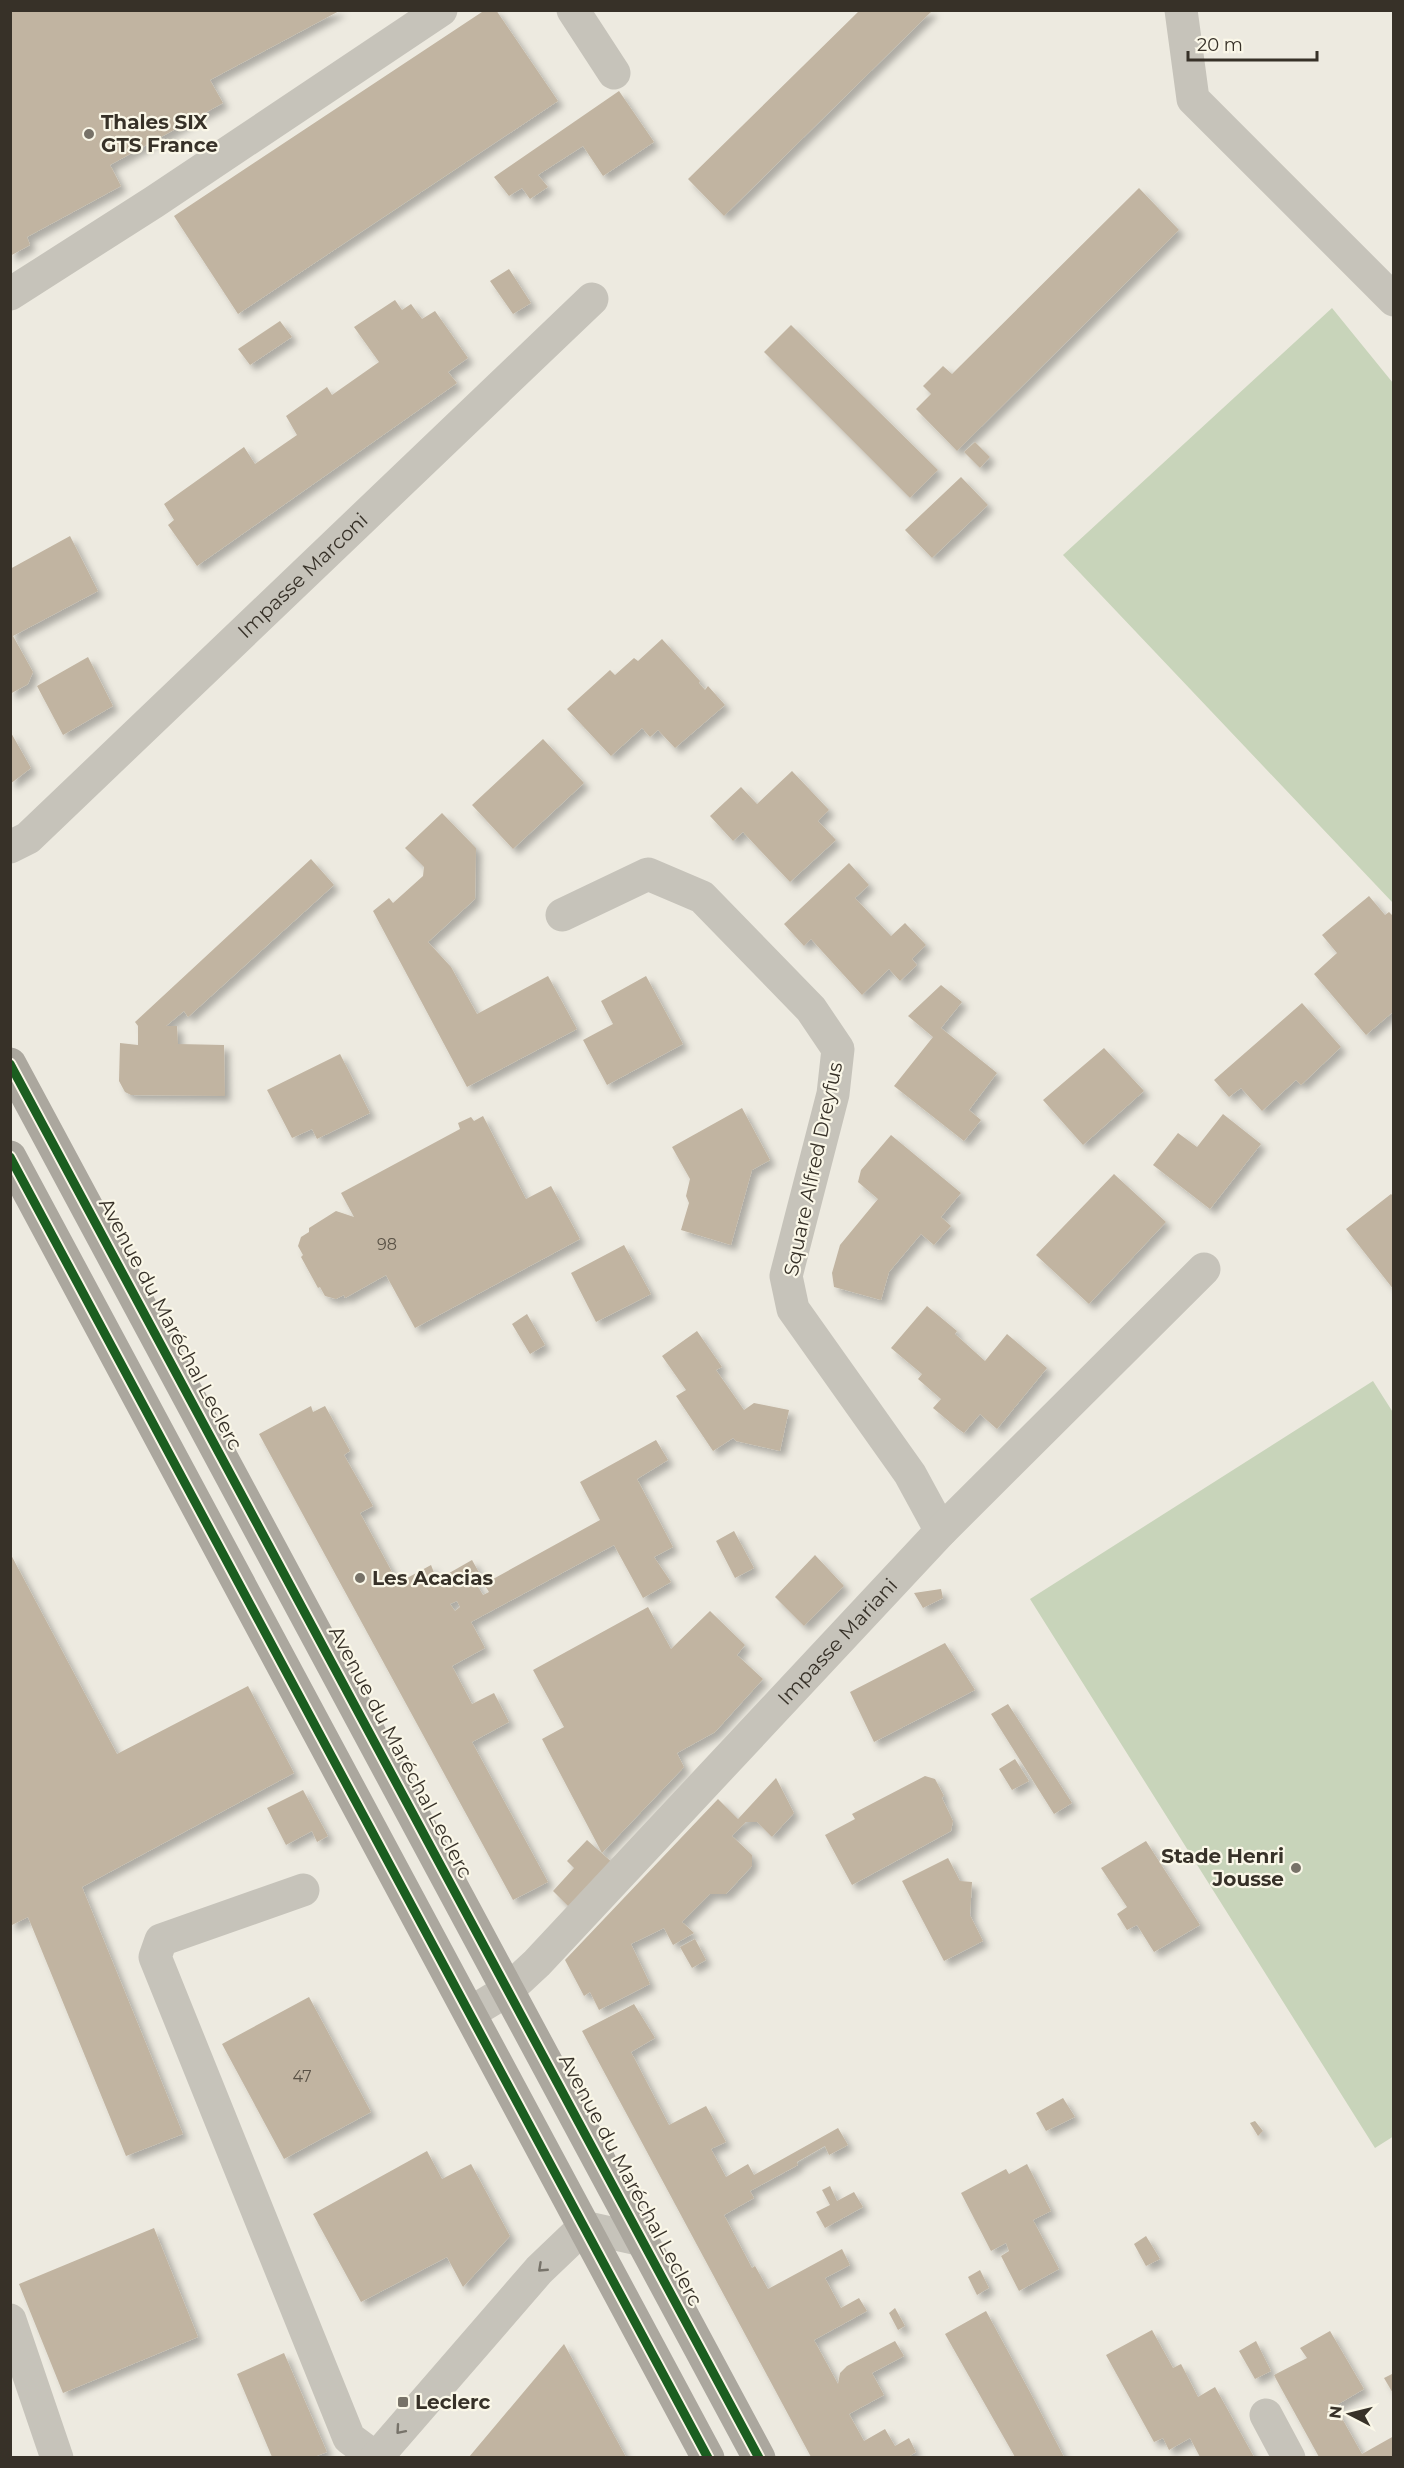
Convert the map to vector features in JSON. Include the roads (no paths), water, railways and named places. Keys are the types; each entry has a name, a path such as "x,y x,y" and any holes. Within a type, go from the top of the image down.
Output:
{"main road":[{"name":"Avenue du Maréchal Leclerc","path":"10,1064 759,2457"},
{"path":"10,1157 708,2457"}],"street":[{"path":"10,294 154,202 441,10"},
{"path":"573,10 614,73"},
{"path":"1181,10 1193,99 1394,300"},
{"name":"Impasse Marconi","path":"10,847 28,838 592,299"},
{"name":"Square Alfred Dreyfus","path":"562,915 648,874 702,897 812,1009 838,1049 833,1094 786,1276 794,1309 910,1474 941,1531"},
{"name":"Impasse Mariani","path":"470,2013 508,1990 537,1963 941,1531 1204,1269"},
{"path":"303,1890 161,1940 155,1957 349,2438 376,2457 539,2270 584,2227 642,2240"},
{"path":"10,2320 57,2457"},
{"path":"1266,2415 1289,2457"}],"place":[{"name":"Thales SIX GTS France","path":"89,134"},
{"name":"Les Acacias","path":"360,1578"},
{"name":"Stade Henri Jousse","path":"1296,1868"},
{"name":"Leclerc","path":"403,2402"}]}
